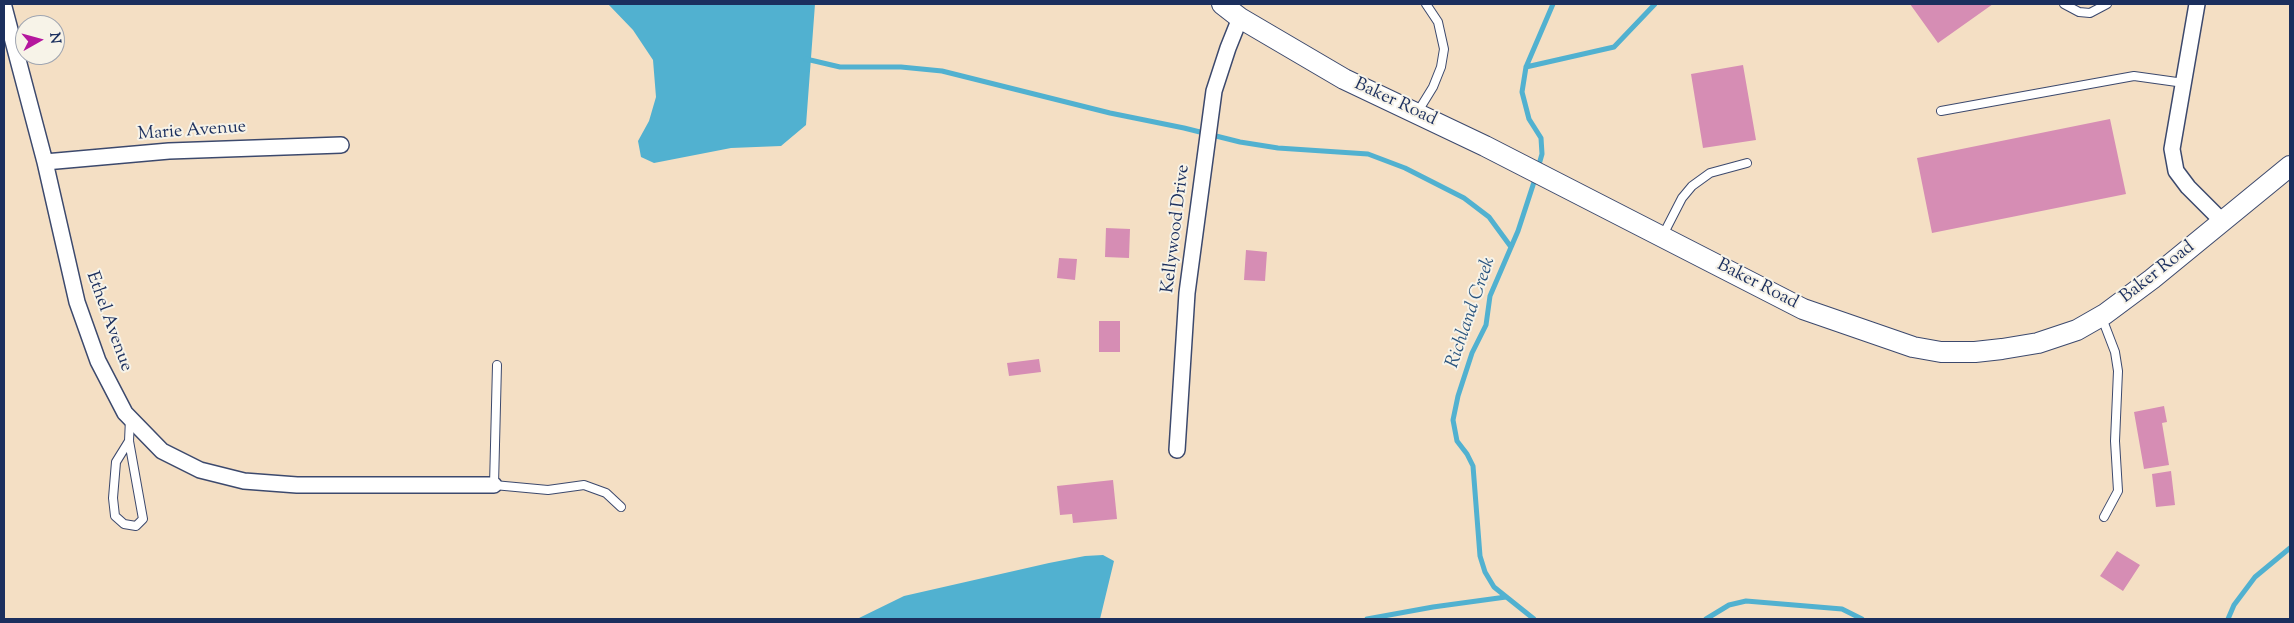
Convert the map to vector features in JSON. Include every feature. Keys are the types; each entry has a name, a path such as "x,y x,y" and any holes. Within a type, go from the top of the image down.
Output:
{"street":[{"name":"Baker Road","path":"1222,4 1240,18 1344,79 1485,146 1803,309 1913,347 1941,352 1975,352 2002,349 2038,343 2077,330 2101,316 2224,222 2290,166"},
{"path":"2197,4 2172,149 2176,171 2188,187 2224,222"},
{"name":"Ethel Avenue","path":"4,6 46,162 77,302 98,361 124,413 162,451 200,470 244,481 297,485 494,485"},
{"name":"Kellywood Drive","path":"1177,450 1187,293 1214,91 1240,18"},
{"name":"Marie Avenue","path":"46,162 169,150 341,145"}],"lane":[{"path":"1417,114 1435,80 1444,49 1438,22 1426,4"},
{"path":"2064,4 2079,12 2090,13 2107,4"},
{"path":"1941,111 2134,76 2184,83"},
{"path":"1662,237 1682,198 1692,186 1710,173 1747,163"},
{"path":"2101,316 2115,352 2118,371 2115,441 2118,491 2104,517"},
{"path":"497,365 494,485 548,490 584,485 606,493 621,507"},
{"path":"129,440 116,462 113,498 115,516 124,524 136,526 143,519 129,440 130,419"}],"water":[{"path":"608,4 815,4 806,125 781,146 731,148 654,163 641,157 638,141 649,121 656,97 653,60 633,30"},
{"path":"1103,555 1114,561 1100,619 857,619 904,596 1049,563 1085,556"}],"building":[{"path":"1910,4 1993,4 1938,43"},
{"path":"1743,65 1756,140 1703,148 1691,74"},
{"path":"2110,119 2126,194 1932,233 1917,158"},
{"path":"1106,228 1130,229 1129,258 1105,257"},
{"path":"1246,250 1267,252 1265,281 1244,280"},
{"path":"1059,258 1077,259 1075,280 1057,278"},
{"path":"1099,321 1120,321 1120,352 1099,352"},
{"path":"1039,359 1041,372 1009,376 1007,363"},
{"path":"2164,406 2167,422 2162,423 2169,465 2144,469 2134,412"},
{"path":"2171,471 2175,505 2156,507 2152,474"},
{"path":"1113,480 1117,519 1073,523 1072,514 1060,515 1057,486"},
{"path":"2117,551 2140,565 2123,591 2100,576"}],"waterway":[{"name":"Richland Creek","path":"1538,168 1542,154 1541,138 1529,119 1522,92 1526,67 1553,4"},
{"path":"1526,67 1614,47 1655,4"},
{"path":"806,59 840,67 901,67 942,71 1110,113 1240,142 1278,148 1368,154 1405,168 1464,198 1489,217 1511,247"},
{"name":"Richland Creek","path":"1534,619 1494,587 1485,572 1480,556 1473,466 1457,441 1453,420 1458,396 1472,353 1486,325 1490,296 1518,231 1536,176"},
{"path":"2228,619 2234,605 2255,577 2290,548"},
{"path":"1367,619 1433,607 1506,597"},
{"name":"Richland Creek","path":"1706,619 1729,605 1746,601 1842,609 1862,619"}]}
